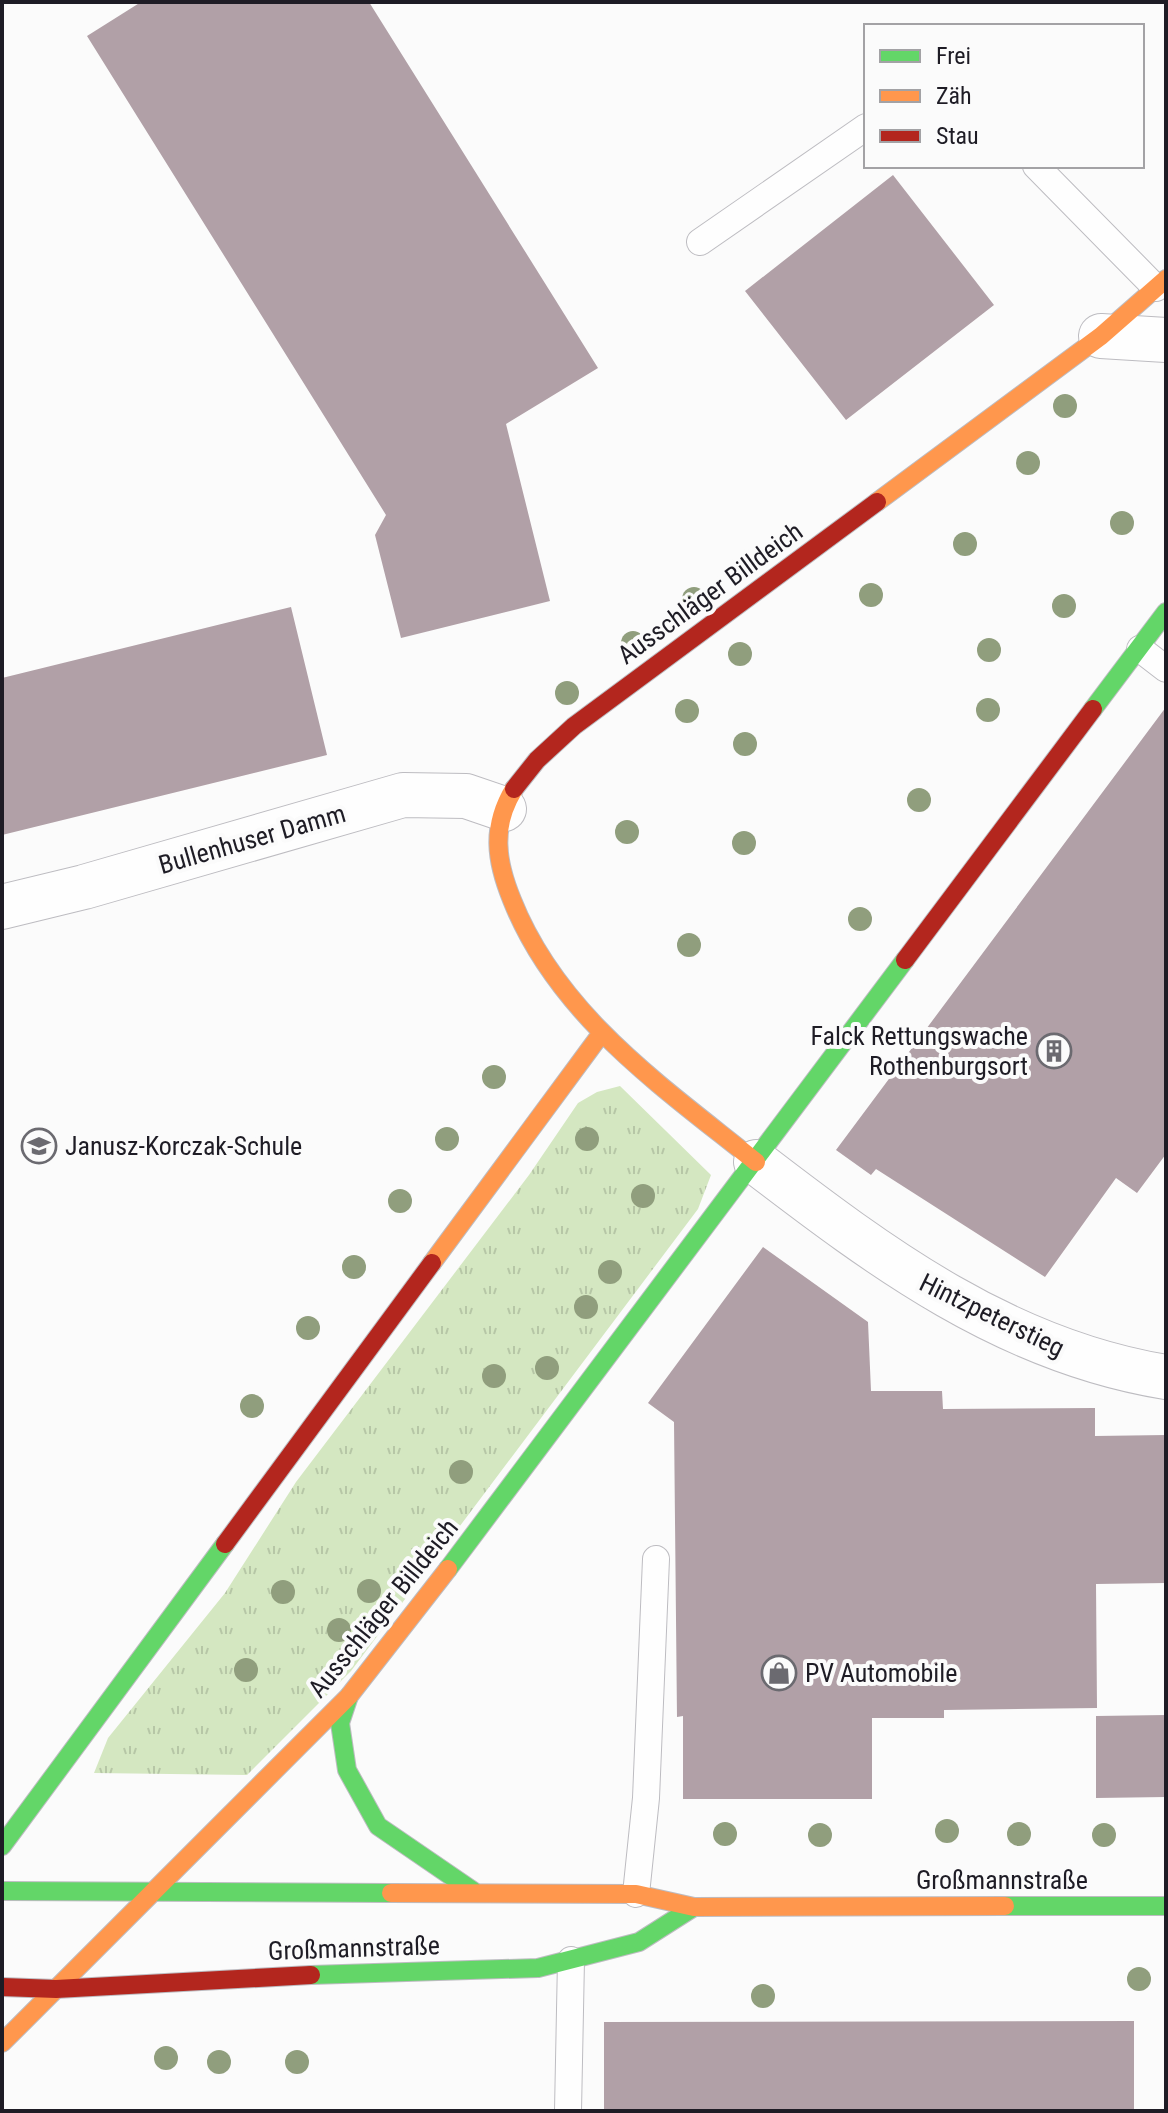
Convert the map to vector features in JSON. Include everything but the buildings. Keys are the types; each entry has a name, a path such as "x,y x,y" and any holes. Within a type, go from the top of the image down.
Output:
{"street":[{"name":"Ausschläger Billdeich","path":"756,1162 601,1034 544,965 522,932 500,865 497,834 504,809 534,761 574,726 1101,336 1161,283"},
{"path":"1101,336 1166,340"},
{"name":"Ausschläger Billdeich","path":"2,2043 349,1696 756,1162 1166,612"},
{"name":"Bullenhuser Damm","path":"2,907 84,887 403,795 466,796 504,809"},
{"path":"2,1846 601,1034"},
{"name":"Hintzpeterstieg","path":"756,1162 881,1256 956,1304 1059,1351 1106,1365 1166,1377"},
{"path":"349,1696 340,1723 347,1770 378,1826 473,1891"},
{"name":"Großmannstraße","path":"2,1891 636,1894 694,1907 1166,1906"},
{"name":"Großmannstraße","path":"2,1987 56,1989 235,1978 538,1968 639,1942 694,1907"}],"lane":[{"path":"700,242 864,128"},
{"path":"1038,168 1161,283"},
{"path":"1140,649 1166,669"},
{"path":"636,1894 646,1798 656,1559"},
{"path":"568,2111 571,1960"}],"green space":[{"path":"620,1086 711,1175 698,1209 351,1671 247,1775 94,1773 108,1738 225,1593 296,1482 529,1175 578,1103 597,1092"}],"traffic: fast":[{"path":"1093,709 1166,612"},
{"path":"448,1569 905,960"},
{"path":"2,1846 225,1544"},
{"path":"349,1696 340,1723 347,1770 378,1826 473,1891"},
{"path":"2,1891 391,1893"},
{"path":"1005,1906 1166,1906"},
{"path":"311,1975 538,1968 639,1942 694,1907"}],"traffic: slow":[{"path":"877,502 1101,336 1166,279"},
{"path":"514,789 499,831 502,872 532,941 556,979 616,1046 756,1162"},
{"path":"432,1263 601,1034"},
{"path":"2,2043 349,1696 448,1569"},
{"path":"391,1893 636,1894 694,1907 1005,1906"}],"traffic: jam":[{"path":"514,789 537,760 574,726 877,502"},
{"path":"905,960 1093,709"},
{"path":"225,1544 432,1263"},
{"path":"2,1987 56,1989 311,1975"}],"place":[{"name":"Falck Rettungswache Rothenburgsort","path":"1054,1051"},
{"name":"Janusz-Korczak-Schule","path":"39,1146"},
{"name":"PV Automobile","path":"779,1673"}]}
